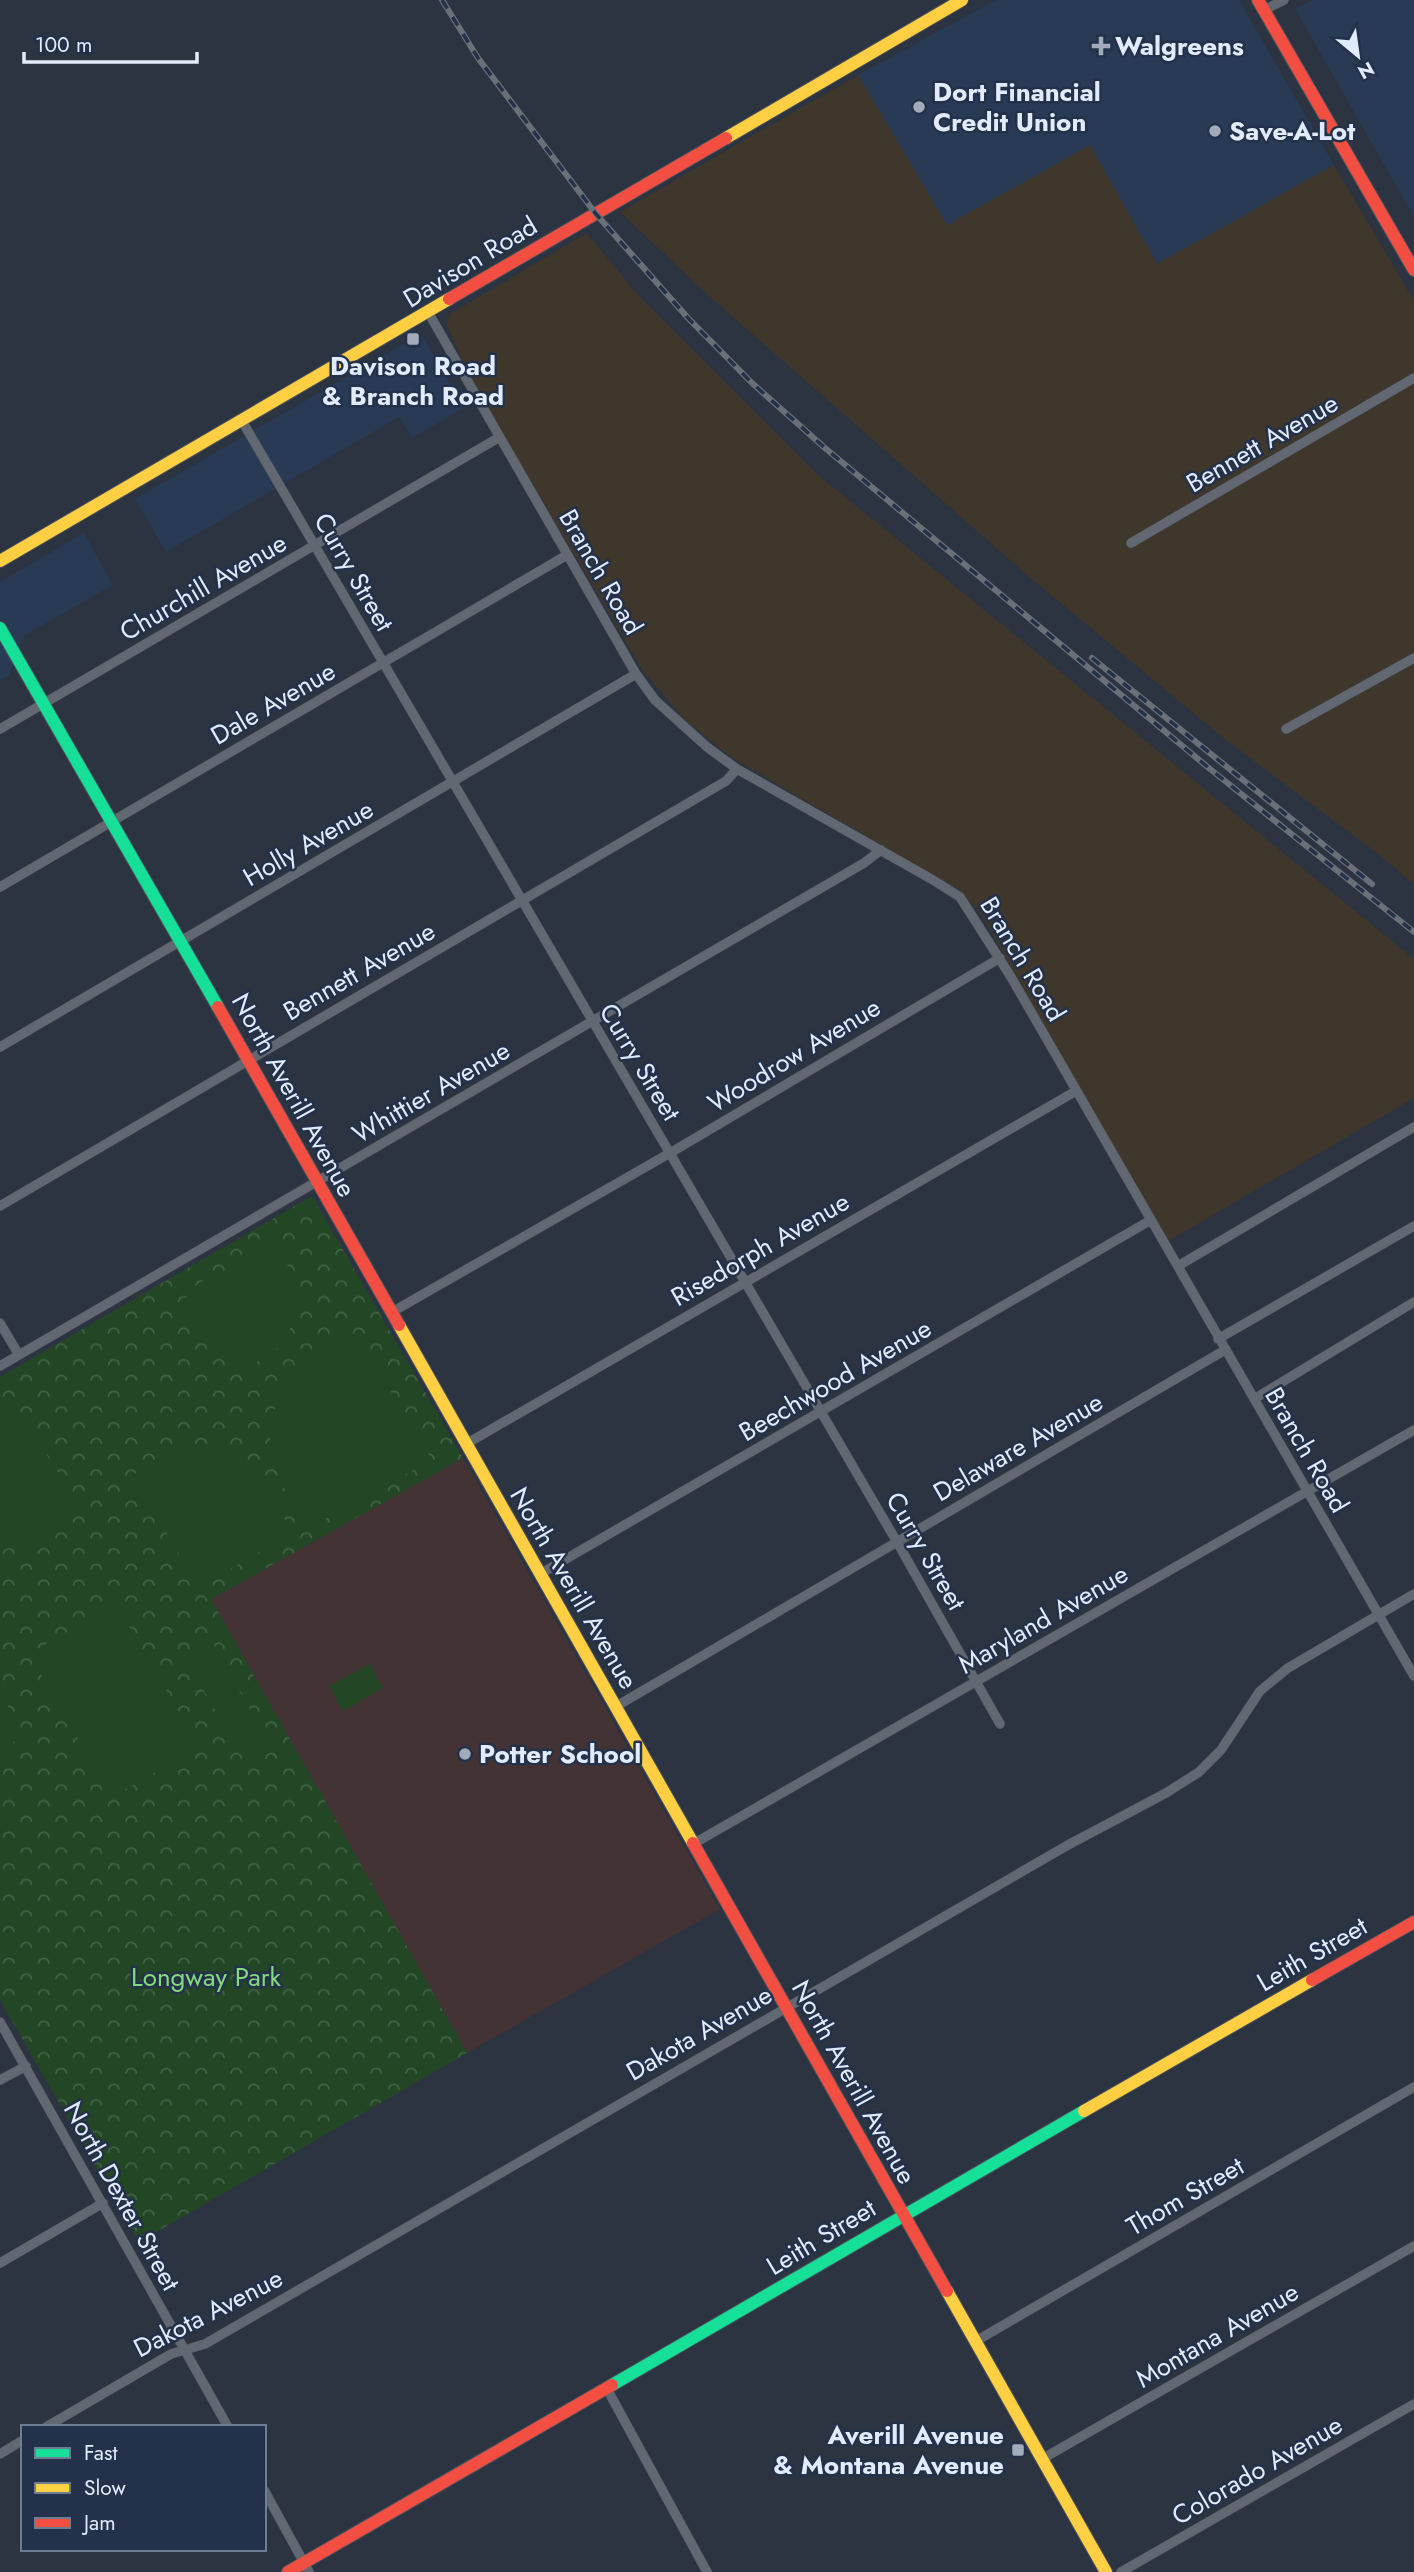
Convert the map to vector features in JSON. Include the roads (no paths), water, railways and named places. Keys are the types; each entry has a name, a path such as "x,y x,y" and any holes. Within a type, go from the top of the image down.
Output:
{"street":[{"name":"Davison Road","path":"0,561 962,0"},
{"path":"1284,0 1261,5 1414,270"},
{"name":"Branch Road","path":"428,312 566,555 636,674 655,700 707,747 737,769 960,897 1000,958 1414,1676"},
{"name":"Bennett Avenue","path":"1131,544 1414,378"},
{"name":"Curry Street","path":"242,421 897,1542 1000,1724"},
{"name":"Churchill Avenue","path":"0,729 498,438"},
{"name":"Dale Avenue","path":"0,887 566,555"},
{"name":"North Averill Avenue","path":"0,628 181,941 1106,2572"},
{"path":"1286,729 1414,658"},
{"name":"Holly Avenue","path":"0,1047 636,674"},
{"name":"Bennett Avenue","path":"0,1206 726,781 737,769"},
{"name":"Whittier Avenue","path":"0,1366 852,870 881,850"},
{"name":"Woodrow Avenue","path":"392,1312 670,1153 1000,958"},
{"name":"Risedorph Avenue","path":"466,1444 1076,1091"},
{"path":"1178,1266 1414,1127"},
{"name":"Beechwood Avenue","path":"540,1574 1151,1220"},
{"path":"1218,1339 1414,1226"},
{"path":"1254,1399 1414,1302"},
{"path":"0,1323 19,1355"},
{"name":"Delaware Avenue","path":"615,1707 1225,1350"},
{"name":"Maryland Avenue","path":"693,1844 1414,1430"},
{"name":"Dakota Avenue","path":"49,2425 171,2354 205,2344 1199,1772 1221,1751 1260,1691 1287,1668 1414,1594"},
{"name":"Leith Street","path":"288,2572 306,2567 606,2387 1414,1922"},
{"name":"North Dexter Street","path":"0,2022 228,2425"},
{"path":"0,2080 26,2066"},
{"name":"Thom Street","path":"976,2340 1414,2088"},
{"path":"0,2263 103,2203"},
{"name":"Montana Avenue","path":"1042,2459 1414,2246"},
{"path":"606,2387 707,2572"},
{"name":"Colorado Avenue","path":"1121,2572 1414,2404"},
{"path":"0,2454 21,2441"},
{"path":"266,2494 306,2567"}],"railway":[{"path":"442,0 478,58 596,214 688,318 752,383 825,448 1210,769 1414,932"},
{"path":"1092,658 1372,884"}],"place":[{"name":"Walgreens","path":"1101,46"},
{"name":"Dort Financial Credit Union","path":"919,107"},
{"name":"Save-A-Lot","path":"1215,131"},
{"name":"Davison Road & Branch Road","path":"413,339"},
{"name":"Potter School","path":"465,1754"},
{"name":"Averill Avenue & Montana Avenue","path":"1018,2450"}],"park label":[{"name":"Longway Park","path":"206,1977"}]}
